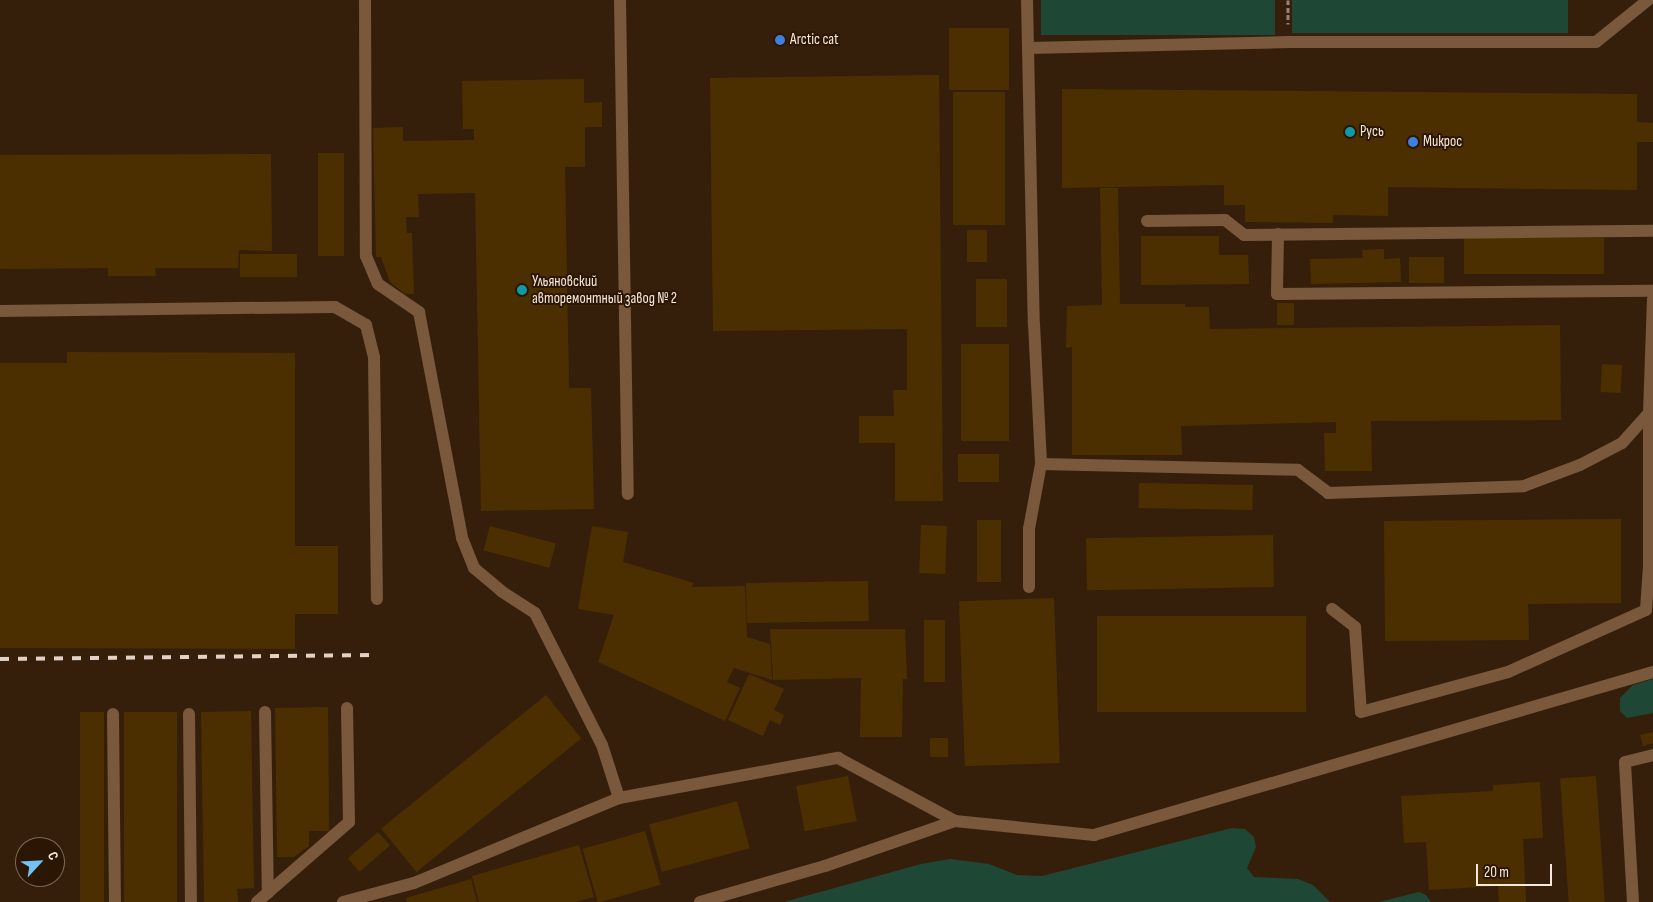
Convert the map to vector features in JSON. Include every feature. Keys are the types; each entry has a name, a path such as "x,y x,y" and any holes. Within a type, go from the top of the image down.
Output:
{"lane":[{"path":"365,0 366,256 378,284 419,312 462,538 474,568 501,591 535,613 602,745 619,798"},
{"path":"620,0 628,494"},
{"path":"1027,0 1034,324 1041,464 1029,528 1029,587"},
{"path":"1028,48 1288,42 1596,42 1648,0"},
{"path":"1147,222 1224,220 1244,235 1653,230"},
{"path":"1278,234 1277,294 1653,291"},
{"path":"1332,609 1355,628 1361,712 1508,672 1650,611 1648,566 1649,413 1653,299"},
{"path":"0,311 334,308 366,325 374,358 377,599"},
{"path":"1041,464 1298,470 1328,493 1524,486 1580,465 1622,443 1649,413"},
{"path":"343,902 414,882 619,798 838,758 955,821 1094,835 1653,672"},
{"path":"257,902 349,822 347,708"},
{"path":"266,712 268,893"},
{"path":"113,714 115,902"},
{"path":"189,714 191,902"},
{"path":"1633,902 1625,762 1653,755"},
{"path":"700,902 825,866 955,821"}],"green space":[{"path":"1041,0 1275,0 1275,35 1041,35"},
{"path":"1292,0 1568,0 1568,33 1292,33"},
{"path":"1653,679 1653,713 1627,718 1620,711 1620,698 1633,685"},
{"path":"1232,828 1245,829 1254,837 1256,847 1247,868 1254,877 1298,879 1313,885 1330,902 784,902 921,864 950,859 989,864 1017,875 1042,876"},
{"path":"1419,892 1426,895 1431,902 1379,902"}],"building":[{"path":"949,28 1009,28 1009,90 949,90"},
{"path":"939,75 943,501 895,501 895,443 859,443 859,416 894,416 893,390 907,390 907,329 713,331 710,78"},
{"name":"Ульяновский авторемонтный завод № 2","path":"584,79 584,103 602,102 602,127 585,127 585,167 565,167 569,388 591,388 594,509 481,511 475,193 418,194 419,217 406,217 407,233 412,233 414,294 405,294 390,282 381,257 376,257 373,128 403,127 403,141 474,140 474,129 463,129 462,81"},
{"name":"Русь","path":"1062,89 1637,94 1637,122 1653,123 1653,142 1637,142 1637,190 1388,187 1388,216 1333,215 1333,223 1245,222 1245,205 1224,205 1224,185 1062,188"},
{"path":"953,92 1005,92 1005,225 953,225"},
{"path":"318,153 344,153 344,256 318,256"},
{"path":"271,154 272,251 239,250 238,268 155,268 156,276 108,276 108,268 0,269 0,155"},
{"path":"1100,188 1118,188 1120,304 1185,304 1185,307 1209,307 1210,329 1560,325 1561,420 1371,421 1372,471 1325,471 1324,433 1336,433 1336,422 1181,426 1182,455 1072,455 1072,347 1066,348 1067,306 1102,305"},
{"path":"967,230 987,230 987,262 967,262"},
{"path":"1141,236 1219,236 1219,255 1248,255 1249,284 1141,285"},
{"path":"1464,238 1604,238 1604,274 1464,274"},
{"path":"1384,249 1384,259 1400,258 1401,282 1311,284 1310,259 1363,258 1362,250"},
{"path":"240,254 297,254 297,277 240,277"},
{"path":"1409,257 1444,257 1444,283 1409,283"},
{"path":"976,279 1007,279 1007,327 976,327"},
{"path":"1277,303 1294,303 1294,325 1277,325"},
{"path":"961,344 1009,344 1009,441 961,441"},
{"path":"67,352 295,353 295,546 338,546 338,614 295,614 295,649 0,648 0,363 67,363"},
{"path":"1602,364 1622,365 1621,393 1601,392"},
{"path":"958,454 999,454 999,482 958,482"},
{"path":"1139,483 1253,485 1253,510 1139,508"},
{"path":"1621,519 1621,603 1528,604 1529,640 1385,641 1384,521"},
{"path":"977,520 1001,520 1001,582 977,582"},
{"path":"921,525 947,526 945,574 919,573"},
{"path":"490,526 556,544 549,568 484,550"},
{"path":"592,526 628,532 623,562 694,583 692,587 745,586 747,637 770,644 772,680 734,668 727,682 740,688 725,721 598,662 614,615 578,609"},
{"path":"1273,535 1274,587 1087,590 1086,538"},
{"path":"868,581 869,621 747,623 746,583"},
{"path":"1054,598 1060,763 965,766 959,601"},
{"path":"1097,616 1306,616 1306,712 1097,712"},
{"path":"924,620 945,620 945,682 924,682"},
{"path":"770,629 905,629 907,679 903,679 902,737 860,737 861,678 773,680"},
{"path":"749,674 784,689 774,710 784,715 780,725 770,720 763,736 728,720"},
{"path":"546,695 581,739 416,872 381,828"},
{"path":"328,707 329,831 309,831 309,846 294,857 277,857 275,708"},
{"path":"251,711 254,888 237,889 238,902 204,902 201,712"},
{"path":"80,712 104,712 104,902 80,902"},
{"path":"124,712 177,712 177,902 124,902"},
{"path":"1653,732 1653,743 1643,746 1640,735"},
{"path":"930,738 948,738 948,757 930,757"},
{"path":"848,776 857,821 805,831 796,786"},
{"path":"1596,776 1605,902 1569,902 1560,779"},
{"path":"1540,782 1543,838 1523,839 1526,902 1499,902 1498,886 1429,890 1426,842 1404,843 1401,796 1493,791 1493,785"},
{"path":"737,801 750,848 662,872 649,825"},
{"path":"645,831 660,885 598,902 583,849"},
{"path":"378,832 390,846 360,872 348,858"},
{"path":"579,845 594,897 575,902 479,902 472,876"},
{"path":"471,879 477,902 407,902 406,898"}],"railway":[{"path":"0,659 375,655"}],"place":[{"name":"Arctic cat","path":"780,40"},
{"name":"Русь","path":"1350,132"},
{"name":"Микрос","path":"1413,142"},
{"name":"Ульяновский авторемонтный завод № 2","path":"522,290"}]}
